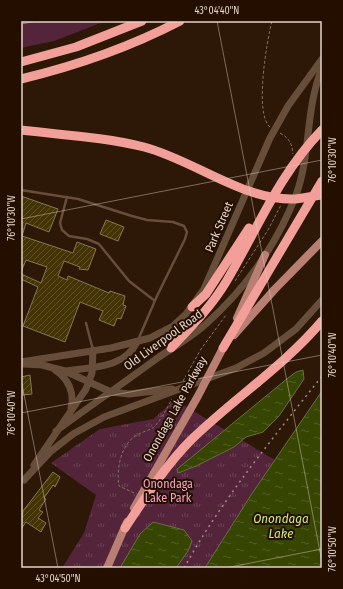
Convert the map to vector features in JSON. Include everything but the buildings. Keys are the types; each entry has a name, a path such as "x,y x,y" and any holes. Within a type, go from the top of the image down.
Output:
{"highway":[{"path":"21,62 76,47 142,21"},
{"path":"21,79 86,60 133,42 180,21"},
{"path":"21,130 144,147 254,193 295,199 322,195"},
{"path":"192,307 206,294 270,194 320,132"},
{"path":"172,348 203,315 221,291 282,180"},
{"path":"223,348 322,181"},
{"path":"125,528 165,470 192,440 305,340 322,321"}],"main road":[{"name":"Park Street","path":"21,363 137,342 162,333 173,326 192,307 204,289 270,138 288,106 322,59"},
{"name":"Old Liverpool Road","path":"56,431 207,323 235,294 265,255 296,194 302,171 313,91 322,68"},
{"path":"223,348 270,295 322,241"},
{"path":"223,348 265,255"},
{"path":"22,480 50,452 73,434 104,417 236,368 259,356 284,340 306,320 322,300"},
{"path":"65,371 112,364 127,356 137,342"},
{"name":"Onondaga Lake Parkway","path":"107,568 140,496 198,396 223,348"},
{"name":"Old Liverpool Road","path":"22,480 89,383 93,350"},
{"path":"21,363 50,367 65,371 111,392 129,394 146,393 184,387"},
{"path":"50,367 61,374 71,390 71,410"}],"lane":[{"path":"21,190 78,199 147,220 172,222 184,226 187,232 185,238 154,301 137,342"},
{"path":"67,197 60,223 62,230 69,236 87,239 99,244 129,281 154,301"},
{"path":"86,323 93,350"}],"green space":[{"path":"21,21 106,21 54,41 21,48"},
{"name":"Onondaga Lake Park","path":"175,400 275,460 205,568 62,568 84,533 96,495 51,463 100,429 153,419"}],"water":[{"path":"303,370 304,379 279,416 263,432 246,437 234,447 196,466 178,473 177,469 288,378 296,372"},
{"name":"Onondaga Lake","path":"322,391 322,568 205,568 251,495"},
{"path":"153,522 184,530 192,541 188,551 176,568 120,568 140,534"}],"railway":[{"path":"184,568 199,542 232,493 267,445 322,376"}]}
